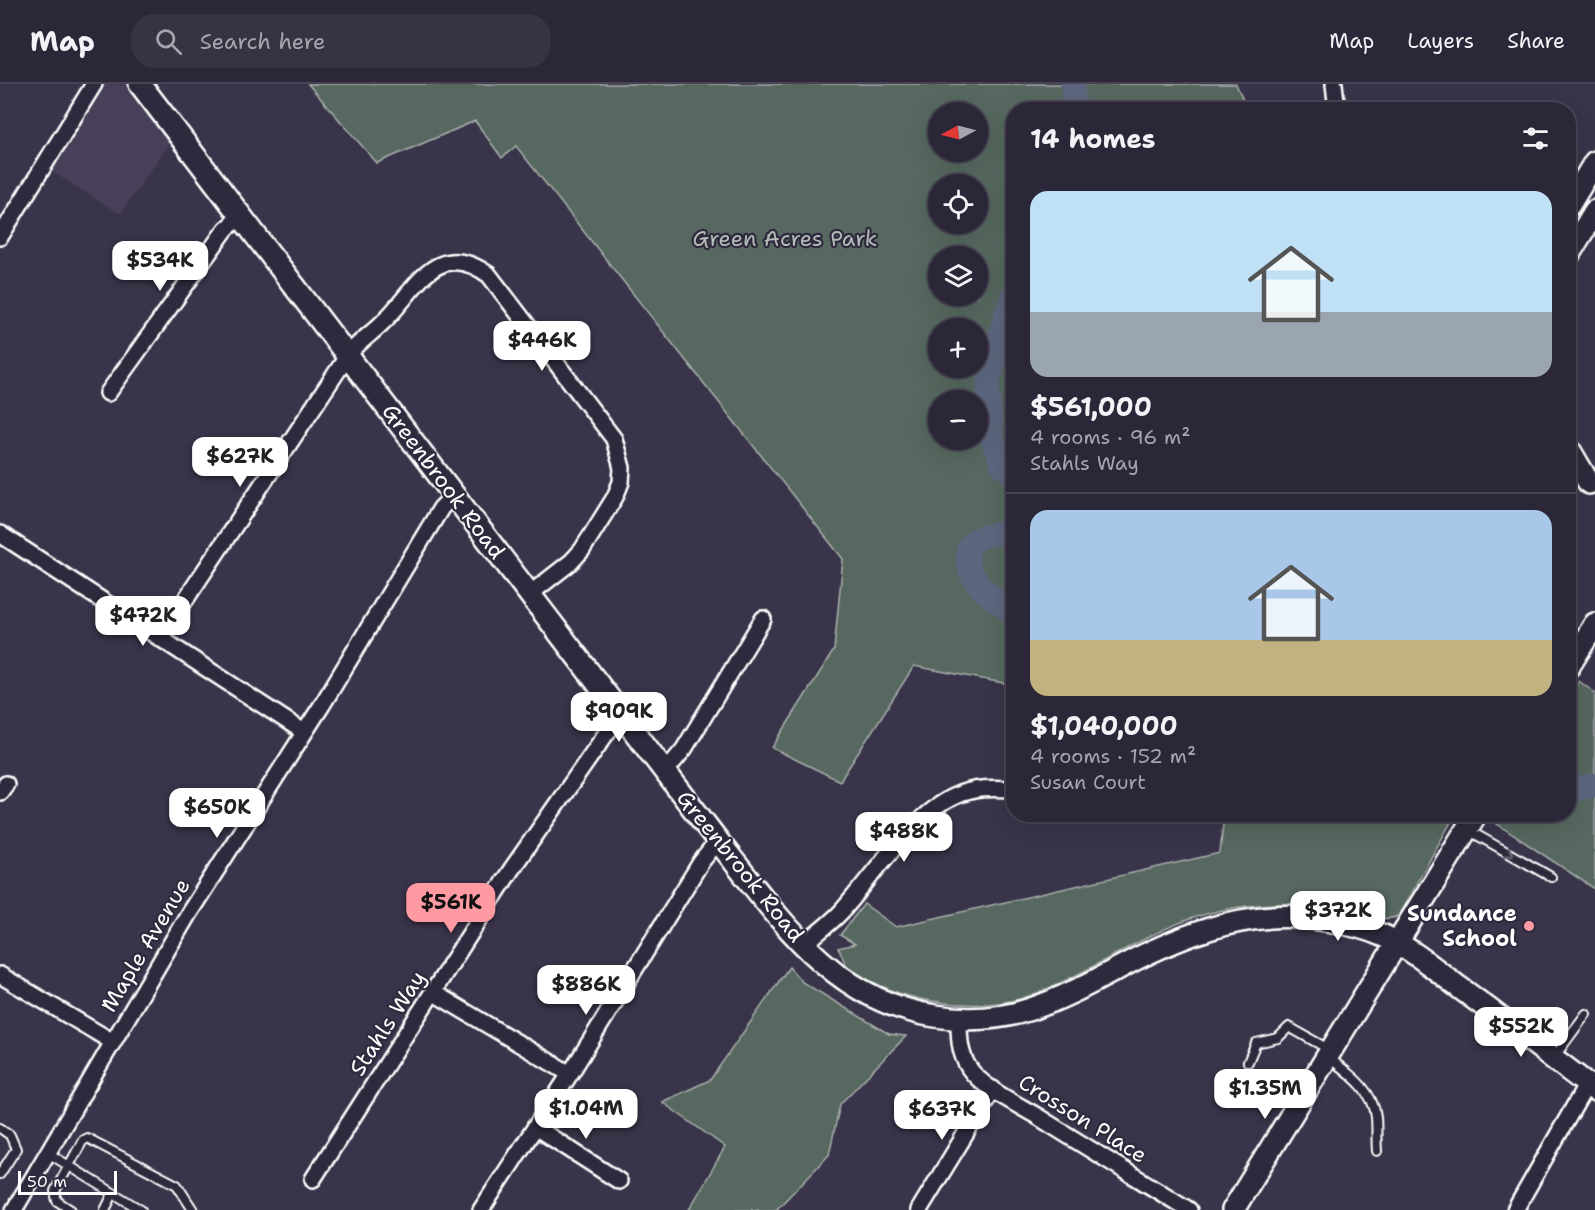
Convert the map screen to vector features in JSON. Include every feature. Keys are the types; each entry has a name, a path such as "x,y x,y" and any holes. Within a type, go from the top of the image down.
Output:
{"street":[{"path":"0,237 94,84"},
{"name":"Greenbrook Road","path":"140,84 718,841 803,945 833,972 870,995 913,1012 958,1018 993,1017 1031,1009 1057,999 1188,935 1221,924 1248,918 1286,916 1324,920 1369,930 1397,943 1591,1087"},
{"path":"1334,84 1336,102"},
{"path":"1576,194 1595,162"},
{"path":"1576,242 1595,211"},
{"path":"108,393 226,229 241,216"},
{"path":"160,638 348,355 357,344 385,320 429,270 445,262 461,262 476,266 489,275 614,439 622,468 621,482 615,497 582,550 571,562 531,594"},
{"path":"1576,461 1592,487"},
{"path":"1576,469 1592,487"},
{"name":"Maple Avenue","path":"14,1210 189,913 304,732 441,507 454,495"},
{"path":"0,534 304,732"},
{"path":"665,772 684,749 763,619"},
{"path":"1576,655 1595,624"},
{"name":"Stahls Way","path":"314,1179 511,870 608,730 622,715"},
{"path":"803,945 840,913 915,824 934,807 966,791 1006,789"},
{"path":"1233,1210 1471,822"},
{"path":"481,1210 570,1074 688,882 718,841"},
{"path":"0,975 112,1042"},
{"path":"434,993 570,1074"},
{"name":"Crosson Place","path":"958,1018 960,1041 967,1063 975,1075 993,1089 1189,1210"},
{"path":"1515,1210 1591,1087"},
{"path":"919,1210 993,1089"},
{"path":"536,1127 619,1181"}],"lane":[{"path":"1471,822 1551,877"},
{"path":"1553,1058 1586,1014"},
{"path":"1248,1062 1256,1043 1278,1038 1289,1027 1330,1054 1367,1093 1376,1114 1377,1151"},
{"path":"0,1128 10,1135 16,1149 0,1174"},
{"path":"71,1210 57,1201 55,1191 83,1140 87,1138 177,1185 194,1210"},
{"path":"48,1153 141,1210"},
{"path":"105,1210 113,1194"}],"shaded area":[{"path":"104,84 125,84 170,143 120,214 52,172"}],"green space":[{"name":"Green Acres Park","path":"308,84 1236,84 1244,102 1006,102 1006,683 914,666 840,781 772,748 834,650 843,559 516,146 502,158 475,121 377,163"},
{"path":"1579,681 1595,693 1595,889 1494,822 1576,822 1576,686"},
{"path":"1223,822 1451,822 1398,916 1368,917 1298,904 1255,905 1223,910 1173,925 1056,985 1011,1001 990,1004 957,1004 906,996 857,975 846,964 838,948 855,944 840,935 864,904 896,927 1220,853"},
{"path":"789,967 802,982 889,1034 906,1036 840,1104 829,1155 776,1210 689,1210 725,1147 662,1102 710,1080"}],"waterway":[{"path":"1073,84 1074,102"},
{"path":"1006,316 988,385 991,437 1003,466 1006,468"},
{"path":"1006,534 982,537 970,546 967,553 970,570 976,580 984,590 1006,608"},
{"path":"1576,789 1595,785"}],"place":[{"name":"Sundance School","path":"1529,926"}]}
